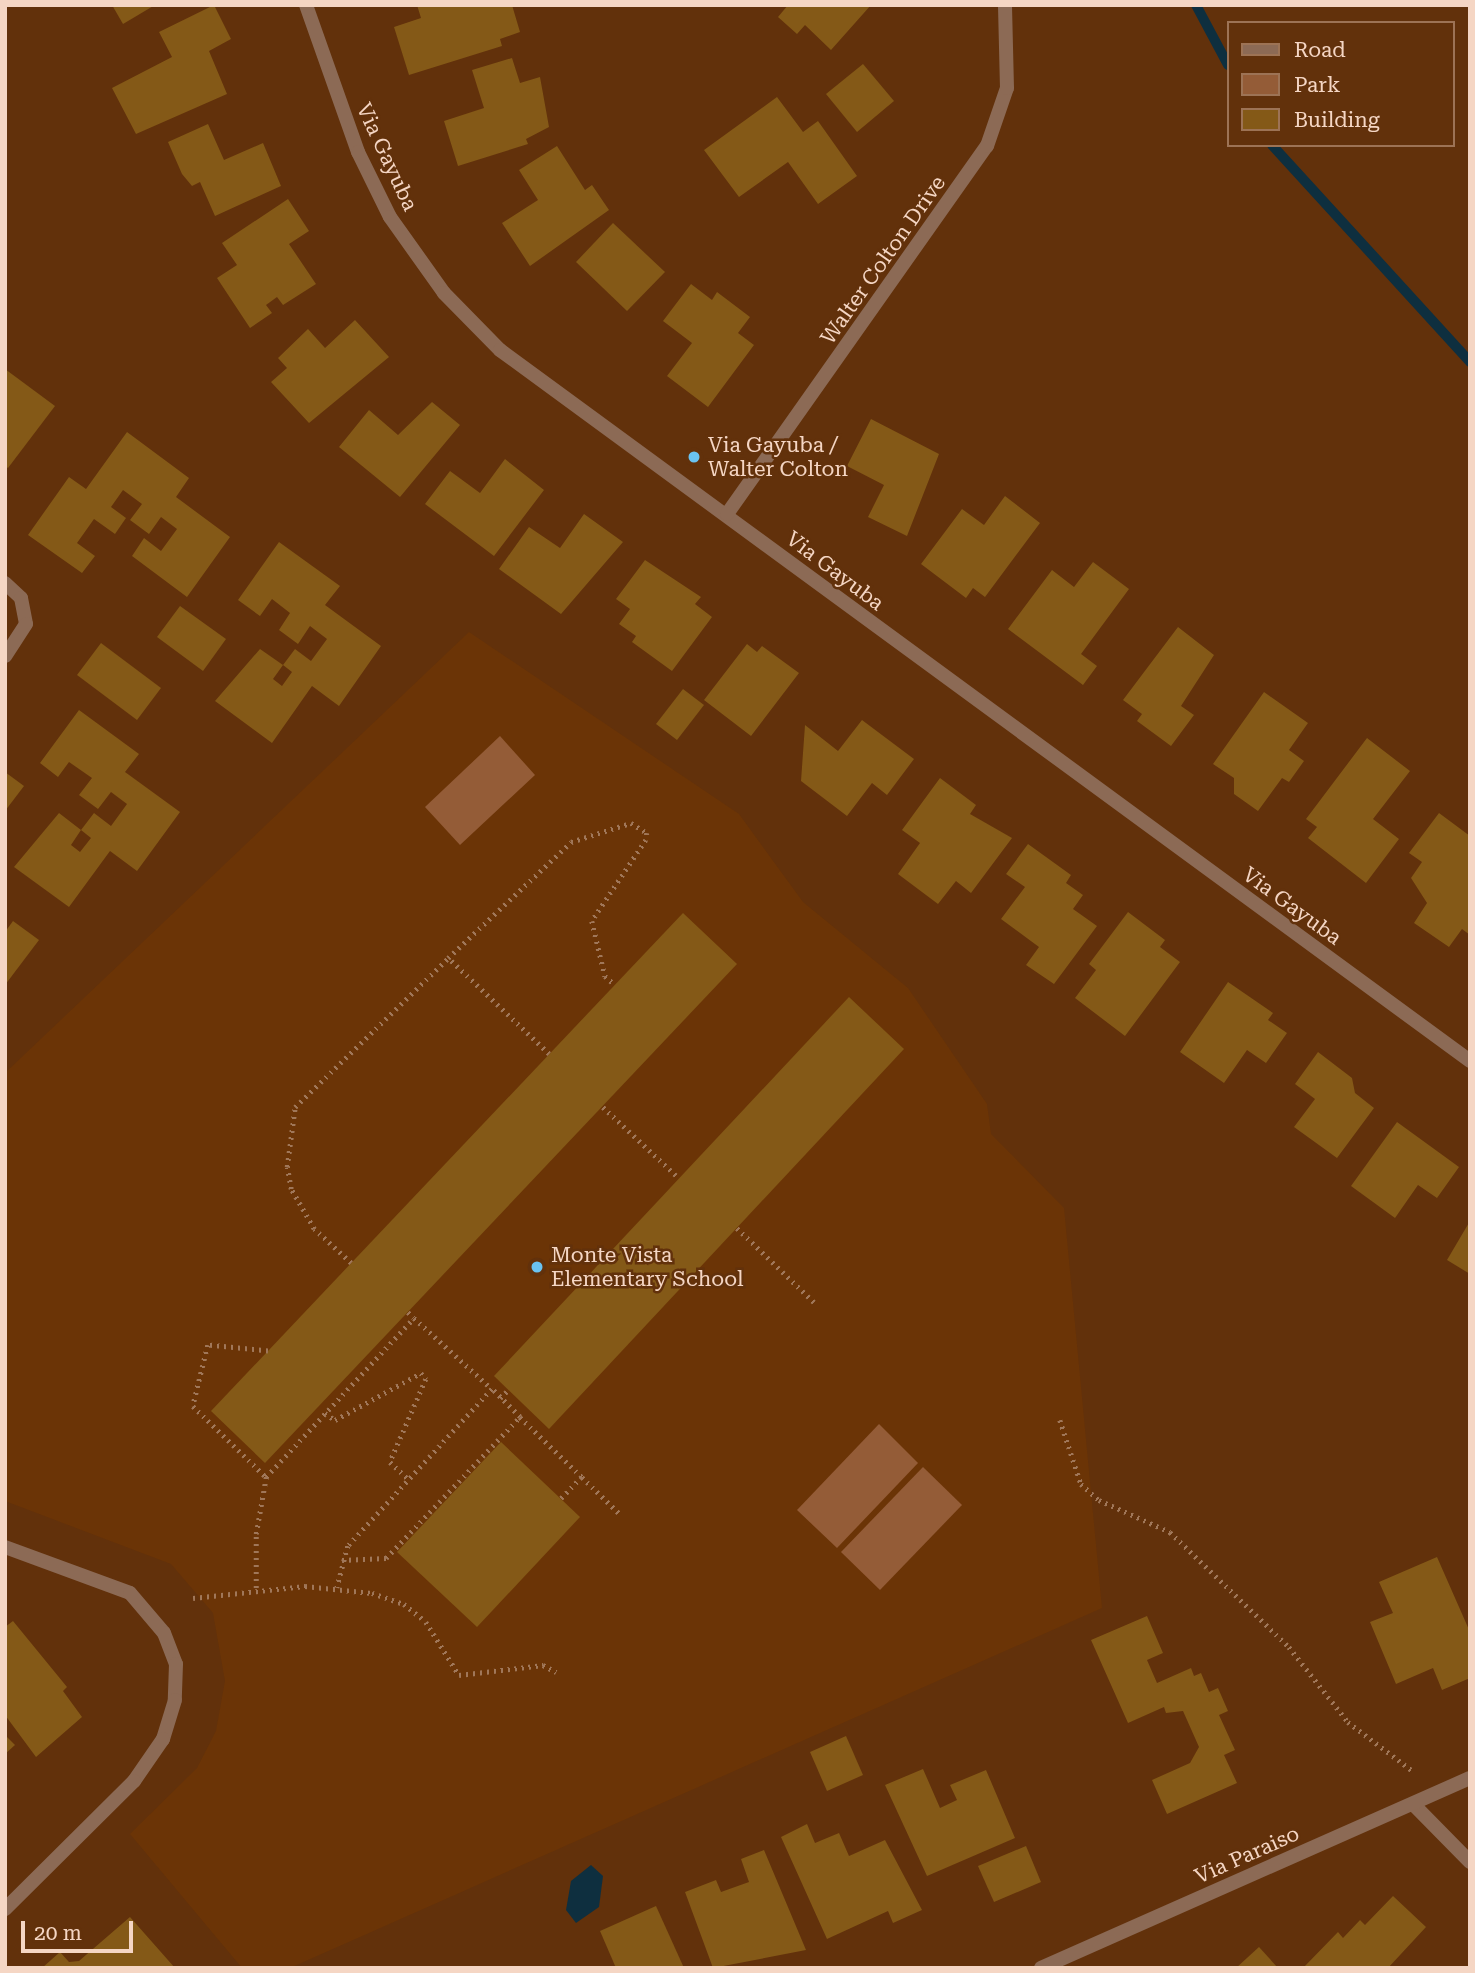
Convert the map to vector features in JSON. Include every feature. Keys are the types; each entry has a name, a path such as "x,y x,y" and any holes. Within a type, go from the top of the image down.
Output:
{"street":[{"name":"Via Gayuba","path":"306,5 372,184 444,293 532,377 727,514 1470,1061"},
{"name":"Walter Colton Drive","path":"727,514 987,146 1007,88 1005,5"},
{"path":"5,583 21,598 26,624 5,656"},
{"path":"5,1547 130,1593 164,1633 176,1664 175,1700 163,1739 134,1781 5,1909"},
{"name":"Via Paraiso","path":"1041,1968 1470,1779"},
{"path":"1414,1805 1470,1862"}],"path":[{"path":"351,1263 308,1220 291,1189 287,1167 295,1107 571,842 631,823 647,833 646,840 593,921 605,976 615,985"},
{"path":"448,958 549,1054"},
{"path":"603,1107 679,1178"},
{"path":"737,1228 814,1302"},
{"path":"408,1312 492,1389 621,1516"},
{"path":"256,1588 266,1477 414,1318"},
{"path":"266,1477 193,1406 208,1345 268,1351"},
{"path":"325,1413 335,1420 421,1373 426,1379 390,1462 408,1479"},
{"path":"337,1588 342,1560 408,1479 492,1389"},
{"path":"500,1398 508,1390"},
{"path":"342,1560 386,1558 520,1417"},
{"path":"1059,1420 1081,1484 1098,1500 1170,1532 1289,1647 1348,1722 1414,1772"},
{"path":"561,1499 582,1477"},
{"path":"193,1598 256,1588 337,1588 404,1604 426,1622 459,1675 543,1665 556,1672"}],"shaded area":[{"name":"Monte Vista Elementary School","path":"469,632 739,814 803,902 908,988 987,1104 991,1134 1064,1208 1102,1608 290,1968 242,1968 130,1834 197,1768 216,1731 225,1681 213,1613 171,1564 5,1501 5,1073"}],"green space":[{"path":"500,736 535,775 460,845 425,807"},
{"path":"879,1424 918,1463 837,1548 797,1510"},
{"path":"923,1467 962,1505 880,1590 841,1552"}],"water":[{"path":"591,1865 603,1876 599,1907 576,1923 566,1910 571,1881"}],"building":[{"path":"112,5 155,5 123,24"},
{"path":"214,5 231,39 209,51 227,94 136,134 112,88 172,57 159,32"},
{"path":"417,5 512,5 520,32 500,39 502,46 409,75 394,27 421,18"},
{"path":"788,5 871,5 831,50 805,25 797,34 778,17"},
{"path":"512,58 520,83 540,77 549,127 526,139 528,144 458,166 444,121 484,108 472,70"},
{"path":"863,64 894,101 857,132 826,94"},
{"path":"777,97 803,132 818,121 857,176 818,204 788,162 739,197 704,150"},
{"path":"208,124 224,160 263,143 281,186 215,216 200,182 192,186 182,174 168,142"},
{"path":"557,146 585,190 592,185 609,210 530,266 502,223 538,200 519,170"},
{"path":"288,199 309,231 289,244 316,284 283,305 277,297 266,305 272,313 250,328 217,278 237,265 222,243"},
{"path":"613,223 665,272 627,311 576,262"},
{"path":"691,284 712,300 717,292 750,317 738,333 754,345 708,407 667,376 692,343 663,321"},
{"path":"355,320 389,357 309,423 271,382 287,368 278,358 308,329 325,348"},
{"path":"5,369 55,406 8,468 5,466"},
{"path":"432,402 460,425 400,497 339,447 369,410 398,435"},
{"path":"871,419 939,454 907,536 868,517 884,485 847,466"},
{"path":"127,432 189,478 176,497 230,537 187,597 132,556 144,538 161,551 177,529 161,517 149,534 130,520 142,504 123,490 111,507 126,518 115,534 94,519 77,543 95,556 82,573 28,535 69,477 86,489"},
{"path":"505,459 544,490 494,556 425,504 450,471 480,493"},
{"path":"1005,496 1040,523 985,597 973,588 966,598 921,564 962,509 984,525"},
{"path":"584,514 623,542 561,614 499,569 529,527 560,548"},
{"path":"279,542 340,586 325,605 381,646 339,706 312,686 272,743 215,701 260,649 283,665 295,649 311,661 327,639 310,626 298,644 279,630 290,613 272,599 260,616 238,600","holes":["283,665 292,672 282,686 273,679"]},
{"path":"645,560 701,597 695,604 712,617 672,671 632,642 636,636 619,624 630,609 616,599"},
{"path":"1093,562 1129,589 1081,654 1097,666 1083,685 1008,629 1052,570 1074,587"},
{"path":"180,606 226,639 203,671 157,637"},
{"path":"1178,627 1214,655 1181,706 1194,715 1171,746 1137,721 1142,714 1123,700"},
{"path":"101,643 161,688 137,720 77,675"},
{"path":"747,644 757,652 762,646 799,673 751,736 704,700"},
{"path":"683,689 704,705 677,740 656,724"},
{"path":"1264,692 1308,723 1289,750 1304,761 1289,782 1282,778 1258,811 1234,794 1234,778 1213,764"},
{"path":"79,710 139,754 125,772 180,812 137,871 110,851 69,907 14,867 59,813 81,830 94,813 111,826 127,804 111,792 98,809 79,795 92,778 69,762 58,777 40,763","holes":["81,830 91,838 80,852 71,845"]},
{"path":"862,720 914,759 887,795 872,783 847,816 801,781 805,725 838,751"},
{"path":"1367,738 1410,771 1373,819 1399,839 1366,883 1308,838 1317,827 1306,819"},
{"path":"5,772 24,786 5,811"},
{"path":"940,778 976,805 970,814 1012,838 971,893 956,881 938,904 898,874 920,843 902,830"},
{"path":"1439,813 1470,836 1470,935 1462,929 1449,947 1414,923 1427,903 1411,878 1422,862 1409,853"},
{"path":"1028,844 1071,875 1066,883 1083,895 1073,909 1097,926 1054,984 1026,965 1039,947 1001,919 1025,887 1006,874"},
{"path":"1128,912 1165,940 1160,947 1180,962 1125,1036 1075,998 1096,970 1089,964"},
{"path":"683,913 737,964 265,1463 211,1411"},
{"path":"13,921 39,940 5,985 5,932"},
{"path":"1228,982 1273,1013 1268,1020 1287,1033 1266,1063 1247,1050 1224,1083 1180,1052"},
{"path":"849,997 904,1049 549,1429 494,1376"},
{"path":"1318,1052 1352,1078 1355,1093 1374,1108 1337,1158 1294,1127 1315,1099 1295,1084"},
{"path":"1397,1122 1459,1167 1437,1198 1418,1185 1395,1218 1351,1186"},
{"path":"1470,1221 1470,1274 1447,1260"},
{"path":"501,1442 580,1517 477,1627 397,1552"},
{"path":"1437,1557 1470,1632 1470,1678 1442,1690 1433,1668 1396,1684 1370,1622 1393,1613 1379,1582"},
{"path":"1147,1616 1163,1653 1147,1660 1157,1683 1191,1668 1194,1676 1201,1673 1209,1692 1218,1688 1228,1711 1219,1715 1235,1750 1224,1755 1237,1783 1167,1814 1152,1780 1190,1763 1199,1747 1183,1711 1166,1713 1164,1707 1128,1723 1091,1640"},
{"path":"13,1621 67,1687 63,1691 82,1717 36,1757 5,1715 5,1627"},
{"path":"5,1735 15,1745 5,1754"},
{"path":"846,1736 863,1775 827,1791 810,1752"},
{"path":"923,1769 940,1808 957,1800 950,1785 986,1770 1015,1838 927,1876 885,1785"},
{"path":"807,1824 815,1843 839,1833 849,1856 885,1840 922,1910 893,1923 888,1911 827,1939 781,1837"},
{"path":"1026,1846 1041,1882 994,1902 978,1866"},
{"path":"764,1850 806,1950 713,1968 685,1892 716,1880 721,1892 749,1882 741,1859"},
{"path":"1393,1896 1426,1927 1388,1968 1303,1968 1338,1932 1343,1938 1360,1920 1365,1925"},
{"path":"656,1906 684,1968 616,1968 600,1931"},
{"path":"130,1917 175,1968 42,1968 60,1952 69,1962 79,1961"},
{"path":"1259,1947 1278,1968 1236,1968"}],"waterway":[{"path":"1196,5 1226,61"},
{"path":"1274,147 1470,362"}],"place":[{"name":"Via Gayuba / Walter Colton","path":"694,457"},
{"name":"Monte Vista Elementary School","path":"537,1267"}]}
